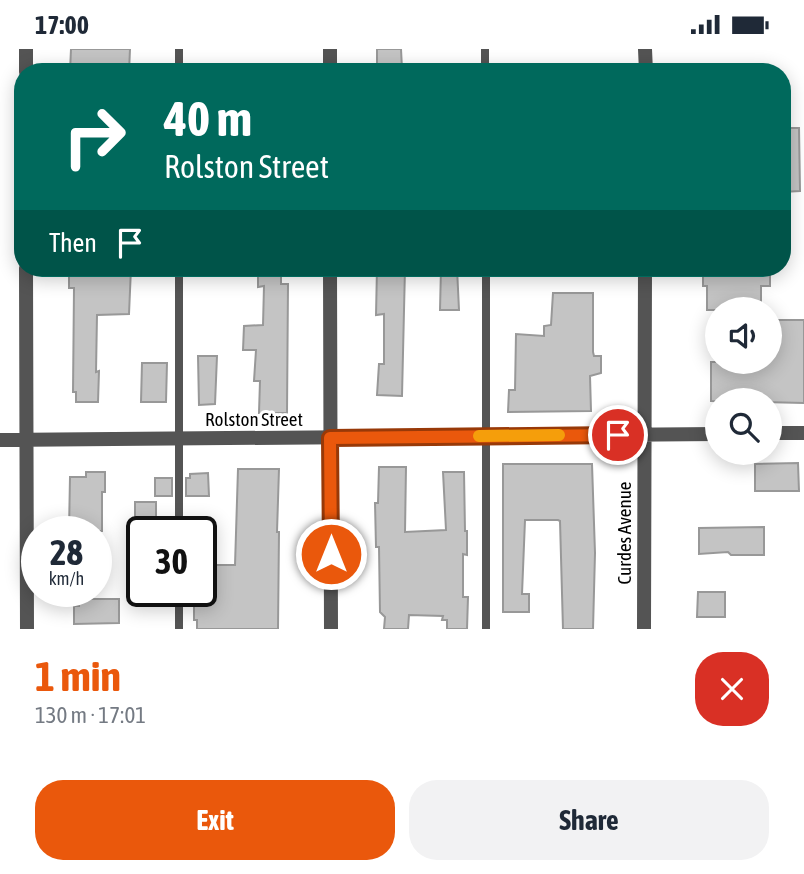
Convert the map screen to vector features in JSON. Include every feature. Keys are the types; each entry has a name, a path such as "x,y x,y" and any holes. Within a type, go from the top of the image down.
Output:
{"street":[{"path":"26,277 27,629"},
{"path":"330,277 331,629"},
{"name":"Curdes Avenue","path":"644,629 645,277"},
{"path":"782,433 804,433"},
{"name":"Rolston Street","path":"0,440 27,442 705,434"}],"lane":[{"path":"179,277 179,516"},
{"path":"486,277 486,629"},
{"path":"179,607 179,629"}],"building":[{"path":"71,49 130,49 129,63 70,63"},
{"path":"377,49 401,49 402,63 377,63"},
{"path":"791,128 799,128 800,191 791,192"},
{"path":"69,277 131,277 129,314 97,315 98,402 76,402 76,392 73,392 74,288 69,288"},
{"path":"258,277 281,277 281,284 288,284 287,413 259,413 260,381 254,381 256,350 243,350 244,326 263,325 264,286 258,287"},
{"path":"377,277 405,277 402,396 377,395 379,364 384,364 384,314 376,315"},
{"path":"441,277 457,277 459,310 440,310"},
{"path":"703,277 770,277 770,286 761,286 761,297 707,297 707,286 703,286"},
{"path":"553,293 593,293 593,352 594,356 601,356 601,373 590,376 591,411 508,412 509,390 515,390 516,334 544,336 544,326 551,325"},
{"path":"782,320 804,320 804,403 782,403 782,388 711,388 711,374 782,374"},
{"path":"198,356 217,356 215,404 199,405"},
{"path":"142,363 167,363 166,402 141,402"},
{"path":"798,463 799,491 755,491 755,465"},
{"path":"503,464 592,464 595,553 593,629 563,629 558,520 525,520 522,594 529,594 529,612 503,612"},
{"path":"379,467 406,467 405,532 446,530 443,472 464,472 467,555 463,554 463,597 468,597 467,629 447,629 447,620 442,620 443,616 409,615 408,629 384,629 385,617 380,612 379,547 376,547 375,503 378,503"},
{"path":"238,469 279,469 278,629 197,629 194,607 217,607 217,565 235,565"},
{"path":"86,472 105,472 102,516 69,516 70,477 86,477"},
{"path":"208,473 209,496 186,496 186,478 190,478 190,474"},
{"path":"155,478 172,478 172,496 155,496"},
{"path":"135,502 156,502 156,516 135,516"},
{"path":"764,527 764,555 731,555 728,552 699,554 699,528"},
{"path":"698,592 725,592 725,617 697,617"},
{"path":"112,599 119,599 119,623 74,624 74,607 112,607"}],"slow traffic":[{"path":"479,436 559,435"}],"route":[{"path":"331,554 330,438 618,435"}]}
